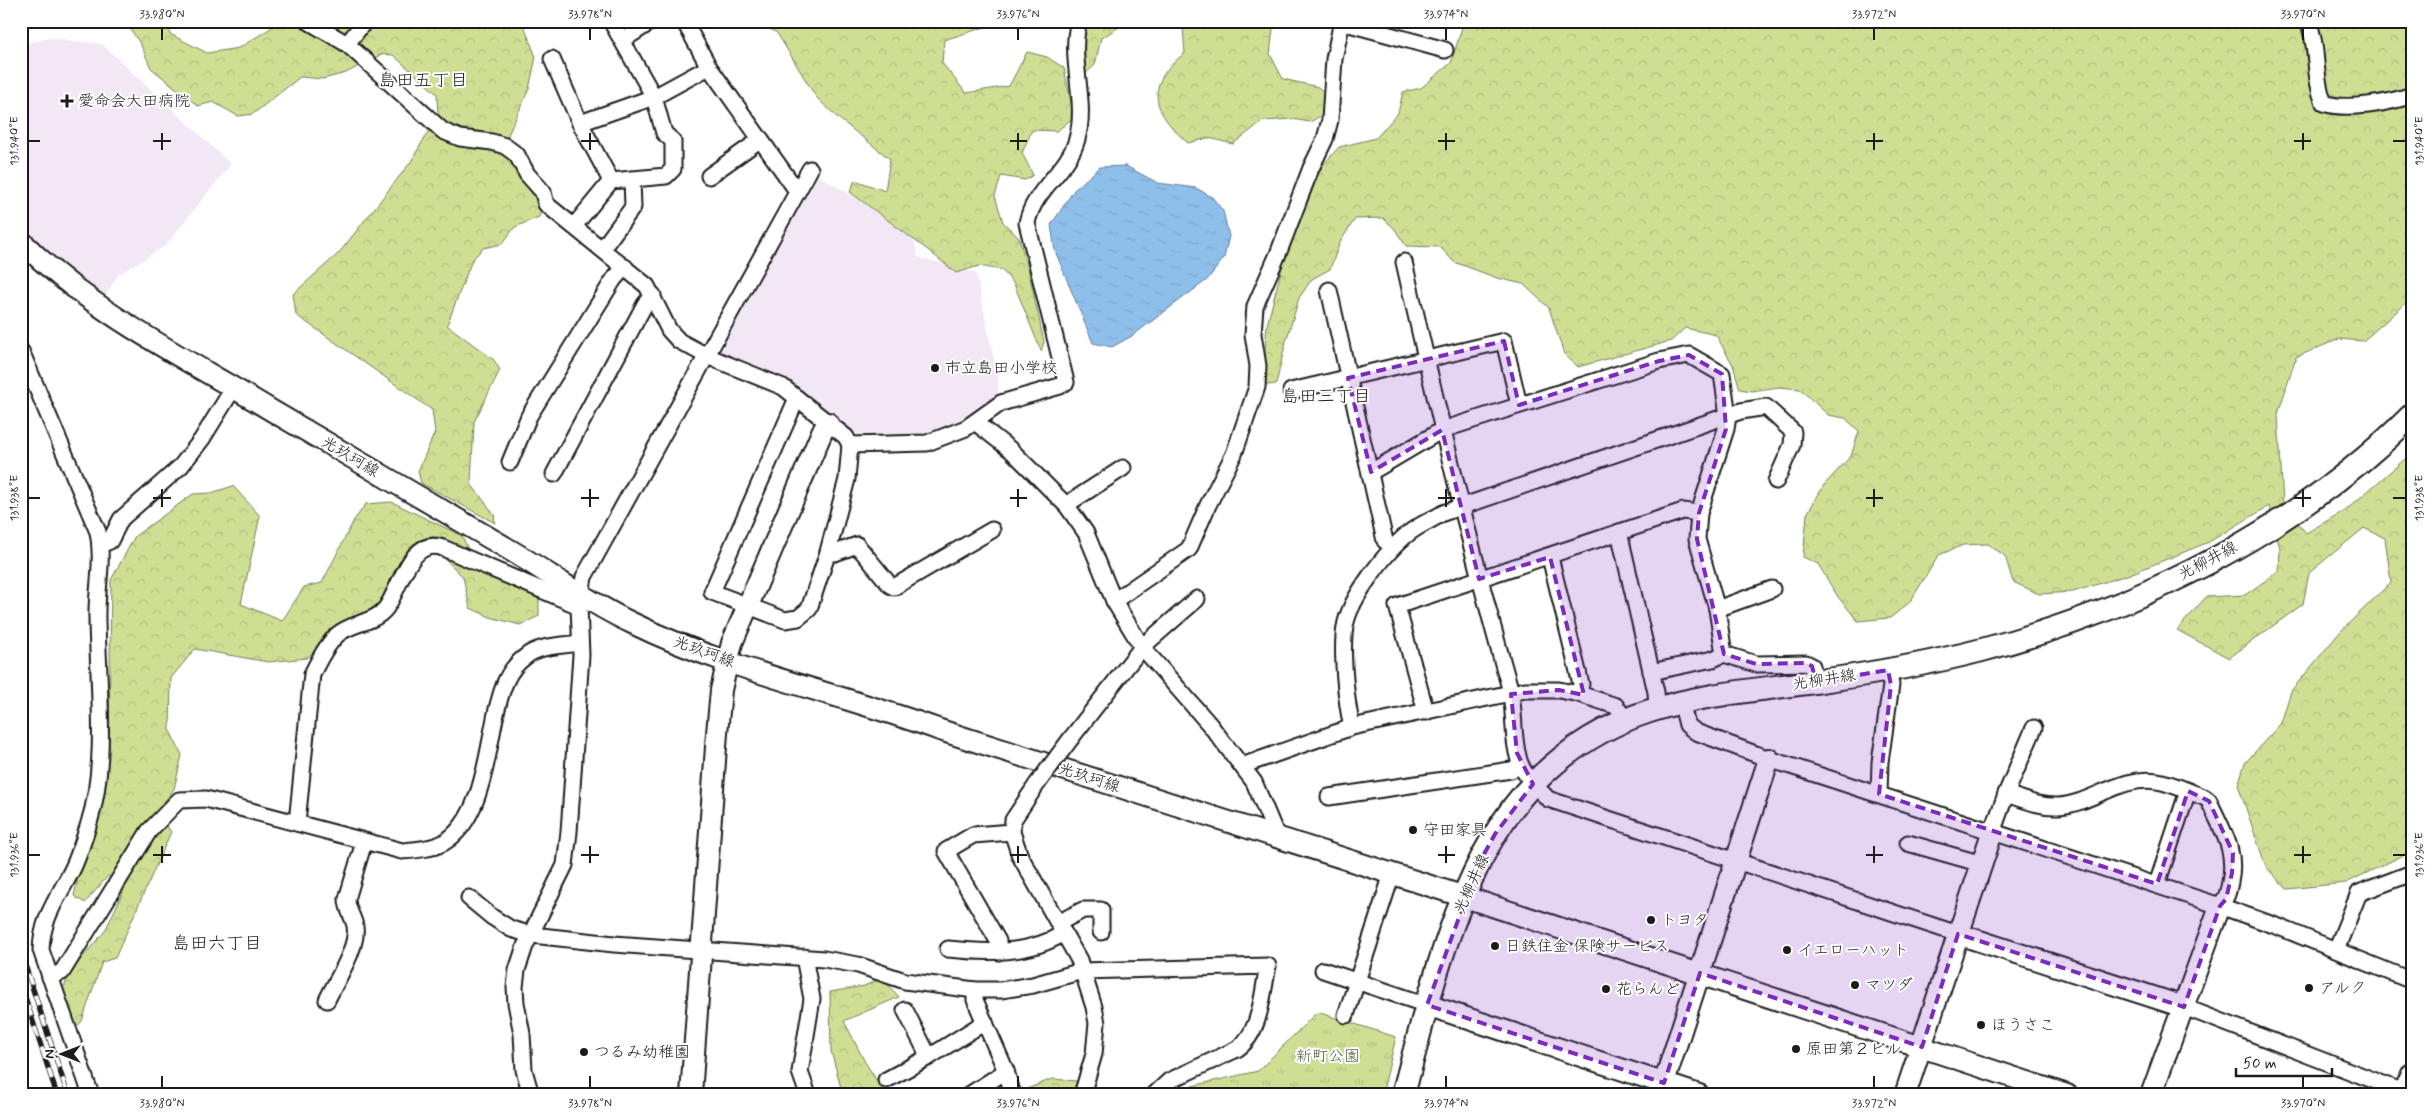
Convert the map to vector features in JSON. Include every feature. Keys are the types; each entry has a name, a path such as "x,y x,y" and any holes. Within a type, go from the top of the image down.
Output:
{"main road":[{"name":"光柳井線","path":"1403,1095 1427,1005 1465,897 1495,834 1527,775 1606,728 1657,707 1710,695 1816,682 1888,670 1981,650 2074,622 2151,592 2234,548 2312,500 2386,441 2412,415"}],"street":[{"path":"308,21 347,44 443,131 460,138 492,142 505,146 517,155 527,174 543,192 546,204 647,286 669,330 679,341 707,356 783,387 797,398 828,423 846,437 850,445 847,479 828,552 809,609 798,618 785,620 712,592 797,398"},
{"path":"347,44 365,21"},
{"path":"574,226 611,181 666,176 673,169 673,141 664,133 654,97 611,21"},
{"path":"623,40 652,21"},
{"path":"684,21 709,67 796,191"},
{"path":"850,445 927,443 975,422 1001,403 1060,386 1066,382 1027,224 1030,209 1036,198 1065,163 1076,142 1082,121 1075,55 1075,35 1079,21"},
{"path":"2308,21 2314,36 2318,88 2324,103 2334,107 2396,101 2412,95"},
{"path":"1114,601 1189,549 1241,436 1257,387 1258,366 1253,334 1255,306 1278,254 1311,168 1325,139 1330,120 1334,59 1342,22 1445,50"},
{"path":"552,59 580,123 611,181"},
{"path":"580,123 654,97 709,67"},
{"path":"709,176 761,139"},
{"path":"531,1095 524,1070 522,1034 516,1004 515,987 517,970 525,946 565,865 570,832 581,655 579,643 580,601 584,577 796,191 810,169"},
{"path":"602,250 633,207 632,179"},
{"name":"光玖珂線","path":"21,241 43,264 88,298 341,453 517,554 580,601 633,624 726,661 888,711 940,730 1700,973 2067,1095"},
{"path":"1404,262 1460,506 1511,694 1517,753 1527,775 1548,799 2184,1007 2404,1094 2412,1074"},
{"path":"510,462 529,416 614,279 625,267"},
{"path":"1329,290 1385,541"},
{"path":"554,474 645,304 653,295"},
{"path":"1290,391 1504,341 1519,405"},
{"path":"21,351 98,532 100,545 97,618 99,661 96,792 89,822 73,868 48,913 42,932 41,950 91,1095"},
{"path":"1371,472 1442,430 1659,361 1689,355 1722,374 1728,416 1726,429 1699,513 1698,539 1717,609 1724,654"},
{"path":"100,545 110,541 121,520 181,466 202,439 234,387"},
{"path":"1352,726 1344,648 1345,625 1361,589 1384,559 1409,533 1442,513 1741,411 1766,408 1793,432 1792,445 1776,481"},
{"path":"975,422 1012,451 1067,506 1086,533 1114,601 1142,647 1254,782 1278,839"},
{"path":"692,1095 717,733 726,661 747,606 822,432 828,423"},
{"path":"1067,506 1123,468"},
{"path":"1426,712 1397,606 1550,557 1683,511 1699,513"},
{"path":"828,552 835,553 857,545 890,585 894,587 992,530"},
{"path":"1619,532 1651,672 1657,707"},
{"path":"296,823 312,674 320,657 338,635 382,614 393,598 413,556 424,547 434,544 580,601"},
{"path":"1550,557 1581,684 1579,694"},
{"path":"1717,609 1772,589"},
{"path":"1082,1095 1094,1054 1097,1023 1079,960 1014,843 1012,832 1013,820 1072,737 1142,647 1197,599"},
{"path":"50,977 62,972 149,831 179,800 206,799 402,851 442,844 459,832 468,819 478,794 501,691 510,672 526,656 546,647 579,643"},
{"path":"1651,672 1713,659 1724,654 1756,664 1806,663 1812,666 1816,682"},
{"path":"1879,794 1881,745 1891,685 1888,670"},
{"path":"1244,768 1250,763 1352,726 1525,690 1559,690 1579,694 1616,706 1626,720"},
{"path":"1681,701 1687,725 1696,732 1769,759 2157,884 2336,950 2412,981"},
{"path":"1905,1095 1993,830 2034,728"},
{"path":"1662,1089 1769,759"},
{"path":"1329,797 1511,770 1527,775"},
{"path":"2006,794 2036,804 2057,806 2075,803 2115,787 2138,781 2157,781 2204,797 2209,801 2232,853 2232,873 2226,899 2220,906 2151,1095"},
{"path":"2157,884 2188,791"},
{"path":"999,952 998,941 946,851 973,835 1012,832"},
{"path":"327,1000 348,958 356,934 355,925 347,907 347,899 364,842"},
{"path":"1908,843 1982,864"},
{"path":"2336,950 2359,892 2412,873"},
{"path":"1346,1014 1392,874"},
{"path":"470,898 492,917 511,928 532,935 703,950 804,956 858,966 905,981 975,990 1001,990 1033,985 1082,971 1268,966 1254,1030 1247,1043 1237,1050 1169,1081 1154,1095"},
{"path":"948,948 999,952 1055,938 1061,928 1083,910 1101,910 1101,932"},
{"path":"804,956 812,999 800,1072 808,1095"},
{"path":"1323,970 1662,1089 1700,1095"},
{"path":"975,990 976,1000 1006,1071 1013,1095"},
{"path":"905,1010 930,1058"},
{"path":"886,1080 930,1058 985,1022"},
{"path":"969,1095 1006,1071"}],"highlighted area":[{"path":"1504,341 1519,405 1659,361 1689,355 1722,374 1726,429 1699,513 1697,539 1724,654 1756,664 1806,663 1812,666 1816,682 1888,670 1891,685 1879,794 2157,884 2188,791 2209,801 2233,853 2232,873 2226,899 2220,906 2184,1007 1958,934 1922,1047 1700,973 1664,1083 1427,1005 1479,863 1495,834 1533,784 1517,753 1511,694 1559,690 1584,695 1550,557 1479,579 1442,430 1371,472 1348,378"}],"shaded area":[{"path":"51,38 102,44 231,164 165,246 118,275 105,296 69,269 21,226 21,46 25,43"},
{"path":"815,174 911,228 918,257 976,273 999,383 997,397 972,418 926,437 862,439 824,410 725,358 719,351 719,341"}],"green space":[{"path":"125,21 169,21 170,34 207,53 239,48 282,21 361,21 370,32 380,21 522,21 536,57 529,89 508,135 511,159 542,210 539,217 515,227 502,244 483,248 472,260 447,325 494,360 500,370 474,422 471,484 494,514 495,523 421,483 418,471 435,432 432,410 296,315 293,294 339,253 410,163 438,115 437,94 393,55 382,54 346,73 323,79 300,77 253,114 238,116 213,102 198,106 151,68 141,45"},
{"path":"755,21 1004,21 944,40 942,63 966,93 1009,86 1027,52 1047,57 1064,68 1074,117 1057,131 1032,130 1022,153 1033,175 1025,180 1001,176 995,196 1003,222 1019,238 1029,272 1044,342 1041,351 1014,284 1002,270 979,266 956,273 850,192 855,180 885,191 890,159 838,118 816,97 777,33"},
{"path":"1085,21 1129,21 1101,38 1095,65 1084,75 1083,37"},
{"path":"1172,21 1274,21 1270,54 1283,79 1318,87 1325,93 1322,115 1310,122 1292,119 1263,121 1233,144 1209,138 1188,143 1166,120 1157,98 1158,87 1163,76 1185,53 1183,28"},
{"path":"1464,21 2412,21 2412,298 2363,341 2339,339 2296,357 2278,414 2283,504 2306,533 2347,509 2412,453 2412,851 2346,883 2287,889 2266,867 2238,785 2245,763 2281,723 2291,691 2340,632 2391,582 2385,538 2364,528 2309,573 2303,604 2229,658 2177,630 2206,597 2245,595 2279,571 2280,548 2269,506 2209,542 2130,574 2073,592 2039,594 2013,582 2005,556 1988,544 1963,545 1939,555 1910,602 1890,618 1858,621 1838,597 1818,564 1803,557 1807,514 1824,485 1851,456 1859,431 1845,418 1828,415 1800,389 1779,387 1751,391 1740,389 1733,365 1716,335 1685,328 1671,341 1578,367 1564,354 1549,308 1523,284 1497,278 1454,262 1440,247 1406,246 1394,228 1383,218 1355,219 1340,242 1330,269 1312,279 1299,298 1276,384 1267,385 1263,371 1267,325 1293,225 1323,165 1339,147 1376,138 1398,113 1403,92 1421,88 1451,63"},
{"path":"233,486 260,516 241,604 282,621 304,587 322,583 354,520 366,504 392,502 462,536 476,567 539,599 539,616 520,625 490,617 470,608 463,577 438,552 419,544 386,597 371,609 344,621 307,658 268,662 195,649 171,678 170,731 182,755 174,789 157,811 171,832 115,958 102,962 82,1021 75,1029 63,988 73,968 105,931 124,890 108,876 85,903 74,896 78,876 99,817 109,746 111,580 135,536 193,494 211,493"},
{"path":"882,978 899,997 844,1021 865,1062 886,1095 843,1095 831,1051 830,992 864,986"},
{"name":"新町公園","path":"1317,1012 1396,1037 1382,1095 1236,1095 1192,1086 1258,1071"},
{"path":"1052,1079 1077,1081 1072,1095 1018,1095 1019,1092"},
{"path":"1196,1090 1225,1095 1181,1095"}],"water":[{"path":"1126,166 1158,183 1196,188 1212,197 1223,211 1229,236 1224,258 1207,280 1132,336 1112,347 1093,343 1055,251 1051,225 1074,190 1100,167"}],"railway":[{"path":"21,953 68,1095"},
{"path":"21,985 57,1095"}],"place":[{"name":"愛命会大田病院","path":"67,101"},
{"name":"市立島田小学校","path":"935,368"},
{"name":"守田家具","path":"1413,830"},
{"name":"トヨタ","path":"1651,920"},
{"name":"日鉄住金 保険サービス","path":"1495,946"},
{"name":"イエローハット","path":"1787,950"},
{"name":"マツダ","path":"1855,985"},
{"name":"アルク","path":"2309,988"},
{"name":"花らんど","path":"1606,989"},
{"name":"ほうさこ","path":"1981,1025"},
{"name":"原田第２ビル","path":"1796,1049"},
{"name":"つるみ幼稚園","path":"584,1052"}],"district":[{"name":"島田五丁目","path":"423,81"},
{"name":"島田三丁目","path":"1326,397"},
{"name":"島田六丁目","path":"217,944"}]}
